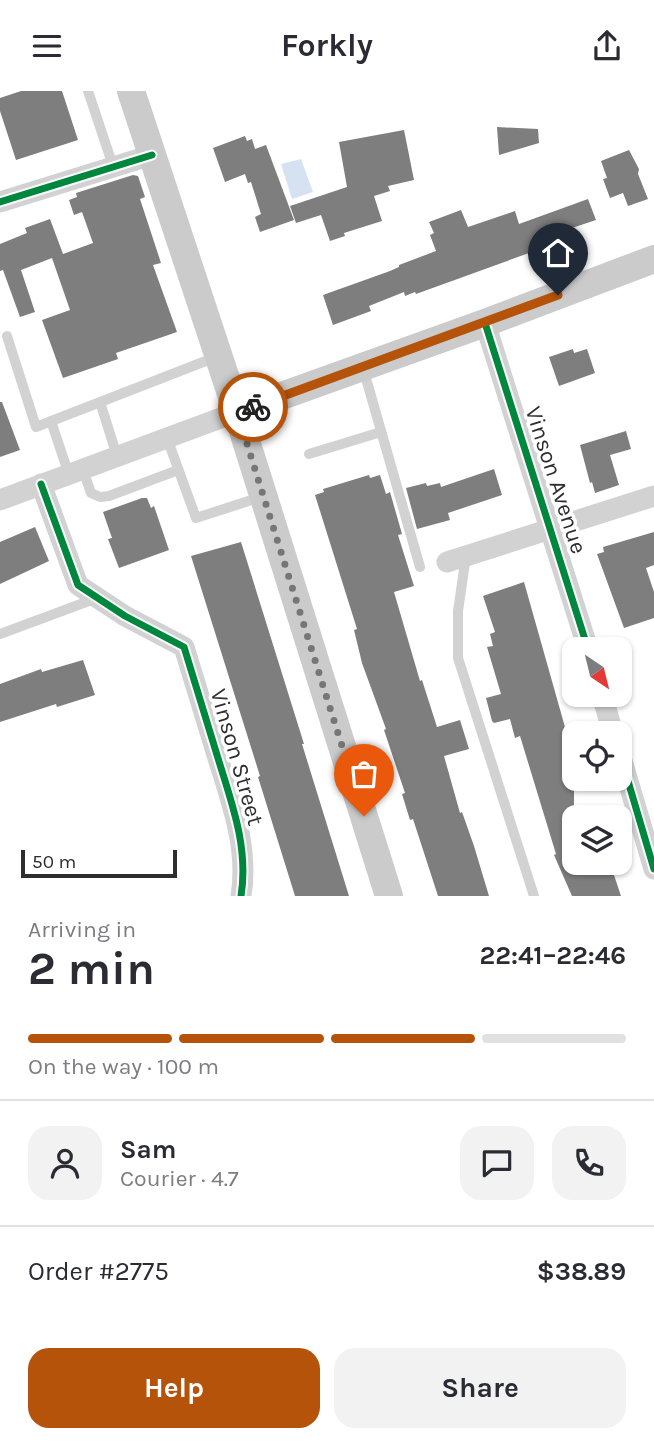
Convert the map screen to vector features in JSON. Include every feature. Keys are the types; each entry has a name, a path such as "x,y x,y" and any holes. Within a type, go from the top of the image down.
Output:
{"main road":[{"path":"131,91 264,496 389,896"},
{"path":"237,412 654,259"}],"street":[{"path":"0,202 152,155"},
{"name":"Vinson Avenue","path":"485,323 584,637"},
{"path":"0,501 237,412"},
{"path":"41,484 78,585 96,598"},
{"path":"457,559 654,496"},
{"name":"Vinson Street","path":"96,598 184,647 237,818 243,859 244,881 241,896"},
{"path":"631,791 654,869"}],"lane":[{"path":"88,91 113,166"},
{"path":"7,336 36,428 219,356"},
{"path":"362,367 420,567"},
{"path":"100,402 117,456"},
{"path":"51,421 76,472 91,493 109,496 178,470"},
{"path":"309,454 381,432"},
{"path":"167,438 196,518 264,496"},
{"path":"457,559 458,658 534,896"},
{"path":"0,634 96,598"}],"water":[{"path":"301,159 313,192 292,199 281,164"}],"building":[{"path":"21,91 62,91 78,140 16,160 0,111 0,98"},
{"path":"497,127 538,129 539,143 499,155"},
{"path":"404,130 414,180 388,186 390,191 374,196 382,221 344,233 345,236 330,241 321,215 296,223 290,206 347,187 339,142"},
{"path":"245,136 247,141 252,139 255,149 266,145 294,220 260,232 255,217 261,214 251,182 248,183 245,174 225,182 213,148"},
{"path":"629,150 639,169 638,174 648,199 628,206 623,193 610,198 603,179 607,178 601,161"},
{"path":"133,175 138,176 145,197 140,199 161,263 153,265 177,332 116,353 118,359 63,378 42,320 70,310 52,258 21,270 35,312 20,317 3,270 0,271 0,244 27,233 25,228 50,219 63,254 93,243 82,212 74,215 69,200 77,197 76,193"},
{"path":"588,199 596,220 572,228 575,242 554,250 551,245 416,294 415,292 405,296 404,292 369,306 371,311 333,325 323,295 436,251 430,235 434,233 429,222 461,210 468,227 515,211 519,224"},
{"path":"573,349 574,353 587,349 595,373 559,386 549,357"},
{"path":"0,402 20,450 0,457"},
{"path":"626,431 631,449 610,455 619,485 595,493 580,445"},
{"path":"494,469 502,495 448,513 450,520 417,529 406,488 426,483 427,486 440,483 441,487"},
{"path":"369,475 370,478 380,475 386,494 390,492 402,534 398,535 414,586 394,592 420,681 422,680 437,727 460,720 469,749 444,756 460,813 462,812 474,846 489,896 438,896 413,819 410,820 402,794 405,793 384,730 386,729 362,663 354,630 357,629 315,495 324,492 323,489"},
{"path":"147,498 151,508 154,506 169,550 119,568 108,539 112,538 103,512"},
{"path":"35,527 49,561 0,584 0,542"},
{"path":"654,532 654,565 646,568 654,592 654,618 624,628 597,554 604,552 603,547"},
{"path":"241,542 349,896 295,896 258,777 260,776 191,556"},
{"path":"524,582 563,721 562,791 574,791 574,805 562,805 562,873 554,855 556,854 520,736 515,738 510,719 494,723 492,721 486,698 501,694 487,647 493,646 490,634 495,632 483,596"},
{"path":"83,660 95,695 0,722 0,684 41,669 42,672"},
{"path":"563,875 614,875 621,896 572,896"}],"cycle path":[{"path":"0,202 152,155"},
{"path":"485,323 584,637"},
{"path":"41,484 78,585 125,616 184,647 237,824 243,860 241,896"},
{"path":"631,791 654,869"}],"way so far":[{"path":"253,407 237,412 364,816"}],"route":[{"path":"253,407 558,295"}]}
